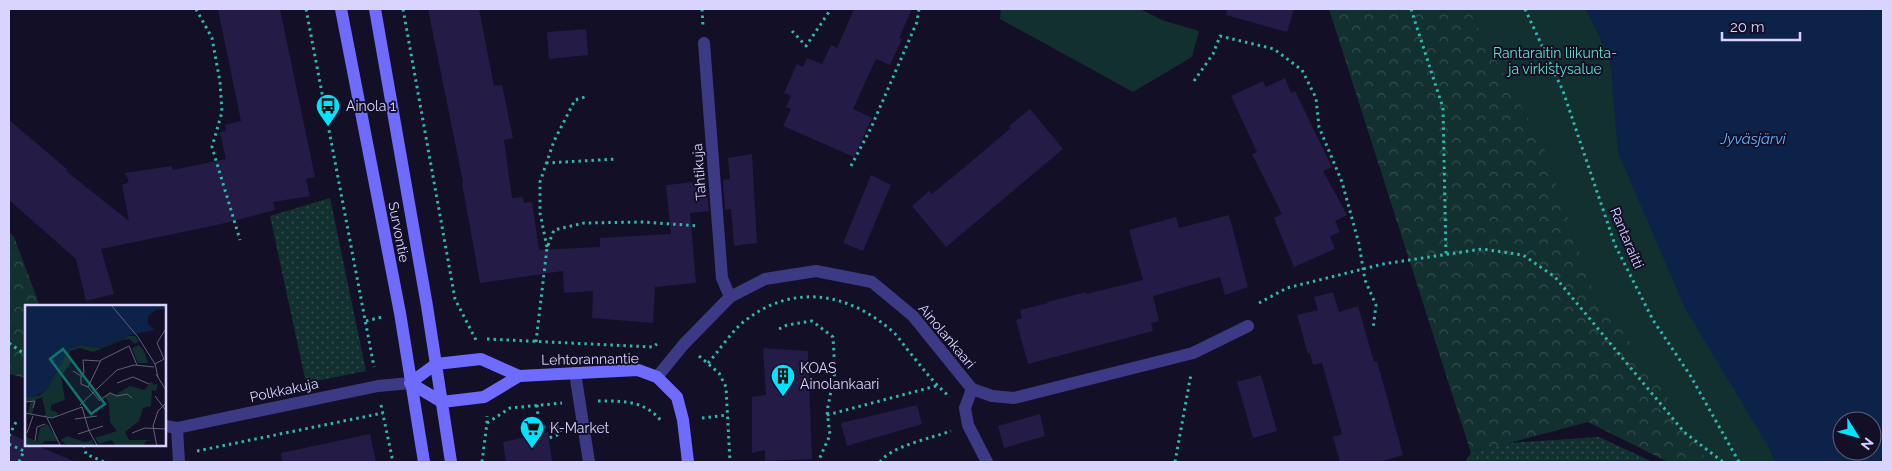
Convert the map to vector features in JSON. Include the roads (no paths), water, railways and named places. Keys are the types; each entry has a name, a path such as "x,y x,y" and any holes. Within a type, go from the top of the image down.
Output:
{"main road":[{"name":"Survontie","path":"341,9 400,313 424,462"},
{"name":"Survontie","path":"375,9 451,462"},
{"name":"Lehtorannantie","path":"436,364 481,359 519,376 638,370 657,377"},
{"path":"436,364 410,383 442,402"},
{"name":"Lehtorannantie","path":"442,402 484,397 519,376"},
{"path":"657,377 677,398 683,420 688,462"}],"street":[{"name":"Tahtikuja","path":"704,43 722,278 730,297"},
{"name":"Ainolankaari","path":"657,377 684,344 730,297 765,279 816,271 872,282 913,316 972,388 992,396 1014,398 1193,353 1248,326"},
{"path":"575,373 589,462"},
{"name":"Polkkakuja","path":"171,427 378,386 410,383"},
{"path":"972,388 965,408 968,425 987,462"},
{"path":"171,427 179,459"}],"water":[{"name":"Jyväsjärvi","path":"1586,9 1883,9 1883,462 1775,462 1771,451 1685,308 1618,152 1610,58"}],"place":[{"name":"Ainola 1","path":"328,127"},
{"name":"KOAS Ainolankaari","path":"783,397"},
{"name":"K-Market","path":"532,449"}],"park label":[{"name":"Rantaraitin liikunta- ja virkistysalue","path":"1555,62"}]}
